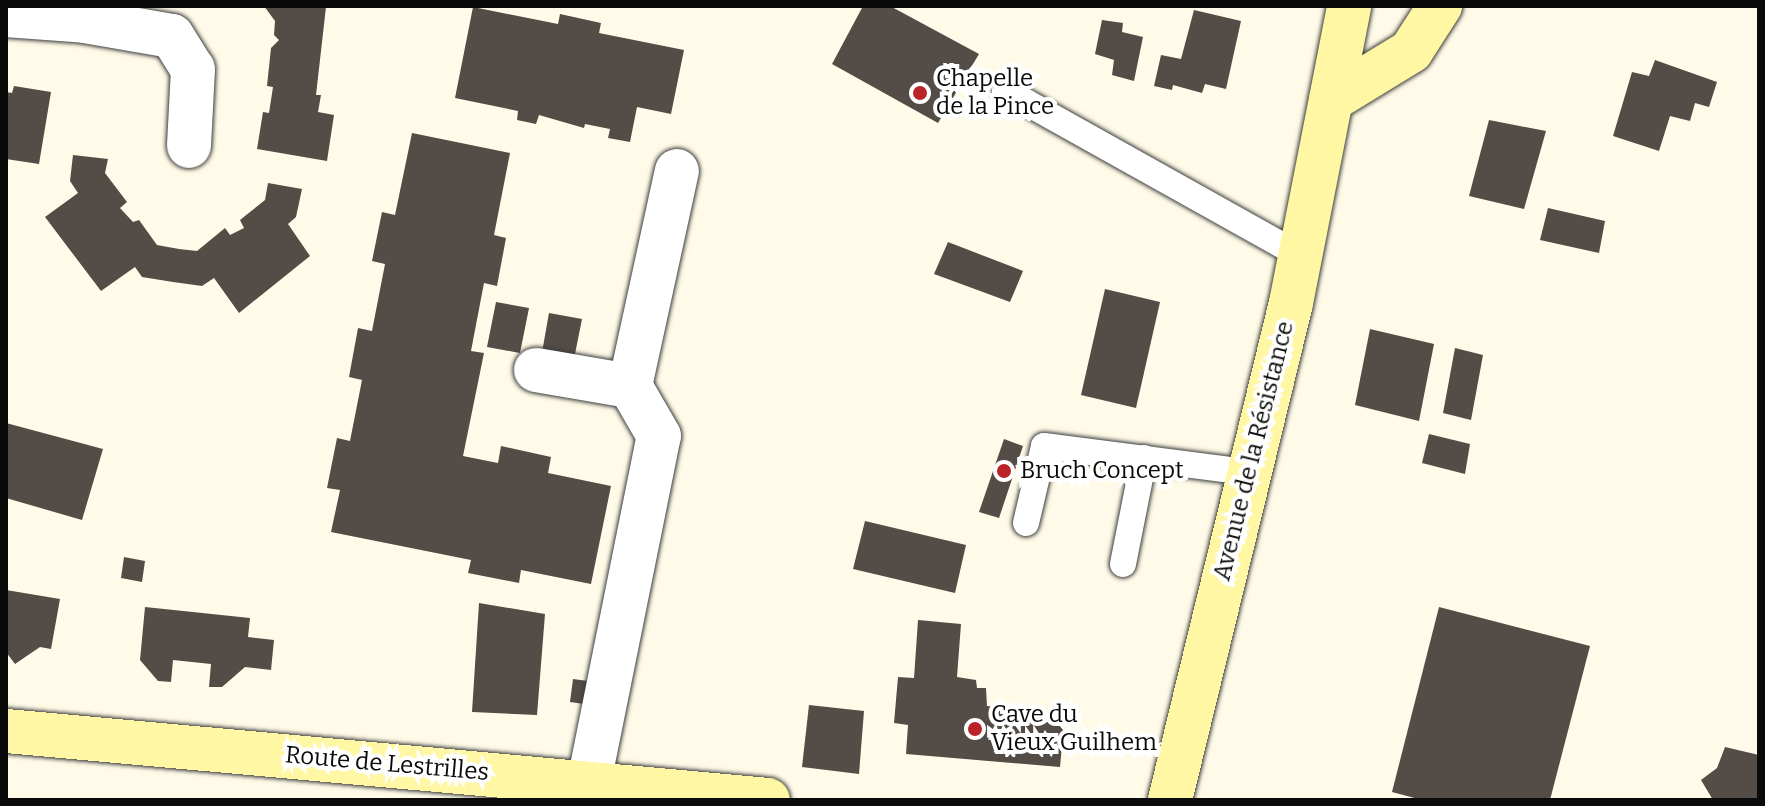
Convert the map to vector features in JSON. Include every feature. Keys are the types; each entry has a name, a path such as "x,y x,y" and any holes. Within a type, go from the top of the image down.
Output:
{"main road":[{"name":"Avenue de la Résistance","path":"1170,800 1301,256 1349,6"},
{"path":"1331,100 1411,51 1440,6"},
{"name":"Route de Lestrilles","path":"6,731 512,787 589,782 768,800"}],"street":[{"path":"6,15 85,21 172,36 193,69 189,146"},
{"path":"589,782 659,436 630,386 677,171"},
{"path":"536,370 630,386"}],"lane":[{"path":"1006,91 1301,256"},
{"path":"1026,523 1044,446 1247,472"},
{"path":"1123,564 1144,458"}],"building":[{"path":"264,6 326,7 316,95 321,95 318,112 334,115 327,161 257,149 263,112 269,113 273,87 267,86 271,48 279,40 274,35 275,21"},
{"name":"Chapelle de la Pince","path":"863,6 890,6 979,54 938,123 832,64"},
{"path":"473,7 558,24 560,14 601,23 599,33 684,50 671,114 637,107 630,142 608,138 610,129 585,124 584,128 539,115 536,124 517,120 518,111 455,98"},
{"path":"1194,10 1241,21 1226,89 1205,84 1202,93 1173,85 1172,90 1154,86 1161,55 1181,59"},
{"path":"1102,20 1123,23 1122,32 1143,37 1134,81 1112,75 1114,60 1095,54"},
{"path":"1655,60 1717,82 1709,107 1695,103 1690,121 1670,116 1659,151 1613,136 1632,72 1649,76"},
{"path":"14,86 51,92 39,164 6,159 6,92 12,93"},
{"path":"1489,120 1546,131 1524,209 1469,196"},
{"path":"412,133 510,153 494,235 506,238 497,286 484,283 471,351 484,353 463,456 498,463 501,446 551,457 548,473 611,486 591,584 521,570 519,583 468,573 471,560 331,532 340,490 327,488 337,438 350,441 362,380 349,377 358,328 372,331 385,264 372,261 382,212 395,215"},
{"path":"73,155 108,159 105,173 127,202 120,208 133,222 139,220 157,245 179,249 197,251 225,228 230,235 244,228 240,220 265,200 268,183 302,189 296,217 288,224 310,256 239,313 214,278 202,286 173,282 142,277 135,267 101,291 45,217 78,193 70,181"},
{"path":"1548,208 1605,221 1599,253 1540,240"},
{"path":"948,242 1023,271 1010,302 934,274"},
{"path":"1105,289 1160,302 1136,408 1081,395"},
{"path":"496,302 529,308 520,353 487,347"},
{"path":"549,313 582,319 573,364 541,358"},
{"path":"1370,329 1434,344 1419,421 1355,405"},
{"path":"1455,348 1483,355 1471,420 1443,413"},
{"path":"6,423 103,449 82,520 6,498"},
{"path":"1429,434 1470,444 1465,474 1422,463"},
{"name":"Bruch Concept","path":"1004,439 1023,446 999,518 979,512"},
{"path":"865,521 966,545 955,593 853,569"},
{"path":"124,557 145,561 142,582 121,578"},
{"path":"6,590 60,599 51,649 40,647 15,664 6,652"},
{"path":"479,603 545,614 537,715 472,712"},
{"path":"145,607 250,618 248,637 274,640 271,670 245,667 222,687 209,687 211,664 173,660 171,682 158,681 140,660"},
{"path":"1439,607 1590,646 1550,800 1422,800 1392,792"},
{"path":"918,620 961,624 957,677 976,680 977,688 986,688 987,706 1065,713 1060,767 906,754 908,725 894,723 898,677 914,678"},
{"path":"573,679 588,681 584,704 570,702"},
{"path":"809,705 864,711 859,774 802,767"},
{"path":"1725,747 1759,755 1759,800 1713,800 1701,780 1717,768"}],"place":[{"name":"Chapelle de la Pince","path":"920,93"},
{"name":"Bruch Concept","path":"1004,471"},
{"name":"Cave du Vieux Guilhem","path":"975,729"}]}
